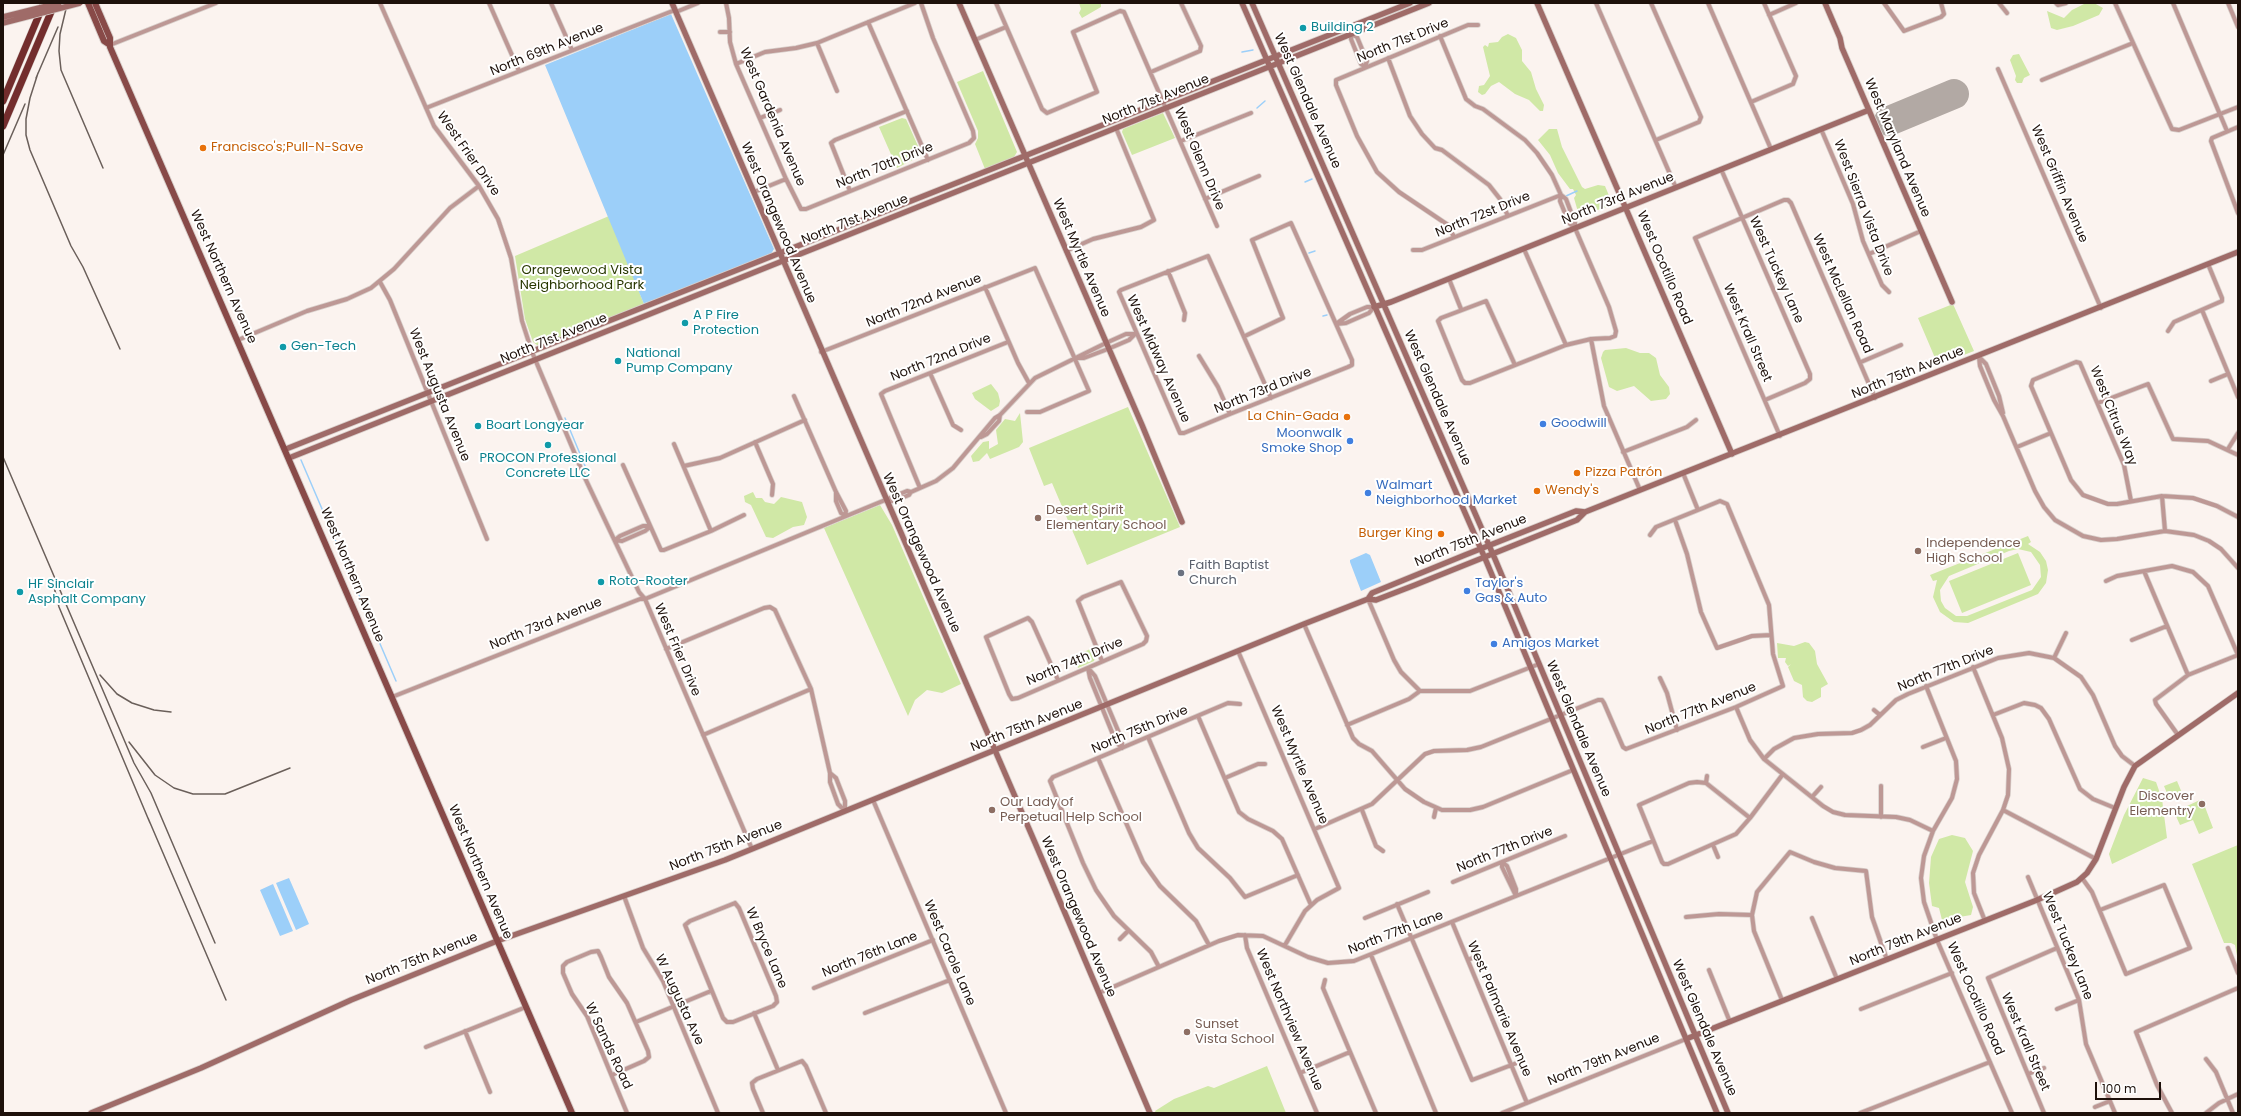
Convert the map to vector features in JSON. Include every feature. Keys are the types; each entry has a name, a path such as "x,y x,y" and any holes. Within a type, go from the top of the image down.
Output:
{"highway":[{"path":"3,101 44,3"},
{"path":"3,126 56,5"}],"main road":[{"name":"West Northern Avenue","path":"88,3 104,41 110,46"},
{"name":"West Northern Avenue","path":"96,3 110,38 110,46 286,449 572,1113"}],"street":[{"path":"3,23 80,3"},
{"path":"110,46 216,3"},
{"name":"West Frier Drive","path":"380,3 437,132 479,186 498,219 507,245 522,321 532,352 585,478 638,592 645,599 752,849"},
{"path":"489,3 519,71"},
{"path":"551,3 572,50"},
{"name":"West Orangewood Avenue","path":"672,3 1150,1113"},
{"name":"North 69th Avenue","path":"426,108 572,50 698,3"},
{"name":"West Gardenia Avenue","path":"726,3 736,64 786,179 801,209"},
{"path":"736,64 765,52 796,48 817,43 915,3"},
{"name":"North 70th Drive","path":"801,209 928,160 969,143 974,138 973,132 932,38 921,3"},
{"name":"West Myrtle Avenue","path":"958,3 1066,250 1182,522"},
{"path":"975,40 1006,27 996,3"},
{"path":"1151,72 1200,50 1200,46 1181,3"},
{"name":"West Glendale Avenue","path":"1242,3 1266,61 1484,557 1717,1113"},
{"name":"West Glendale Avenue","path":"1252,3 1489,546 1728,1113"},
{"name":"North 71st Avenue","path":"286,449 1164,102 1410,3"},
{"name":"North 71st Avenue","path":"289,458 430,400 1429,3"},
{"name":"West Ocotillo Road","path":"1537,3 1732,454"},
{"path":"1596,3 1676,188"},
{"path":"1651,3 1701,117 1700,120 1656,140"},
{"path":"1708,3 1771,149"},
{"path":"1751,102 1796,81 1796,76 1764,3"},
{"path":"1769,15 1796,3"},
{"name":"West Maryland Avenue","path":"1825,3 1869,110 1952,302"},
{"path":"1884,3 1904,31 1941,17 1944,14 1941,3"},
{"path":"1999,3 2007,13"},
{"path":"2057,4 2066,3"},
{"path":"2115,3 2172,129 2179,130 2238,107"},
{"path":"2173,3 2227,131"},
{"path":"2228,3 2238,27"},
{"path":"3,17 56,5"},
{"name":"West Glenn Drive","path":"1006,27 1044,112 1097,92 1073,32 1120,11 1124,12 1217,226"},
{"path":"868,22 928,160"},
{"name":"North 71st Drive","path":"1454,237 1448,225 1399,192 1377,172 1359,142 1336,85 1336,80 1440,36 1478,24"},
{"path":"1349,27 1352,34 1357,37 1366,61 1365,67"},
{"path":"720,32 730,32"},
{"path":"1440,36 1466,99 1474,106 1483,108 1525,140 1547,168 1561,195 1566,199 1575,223 1575,228 1609,307 1616,331 1616,336 1566,345 1470,383 1465,383 1462,380 1438,321 1461,310 1486,301 1515,365"},
{"path":"817,43 837,91"},
{"path":"2042,80 2133,43"},
{"path":"1388,58 1410,116 1422,134 1434,148 1442,150 1489,185 1500,199 1508,216"},
{"name":"West Griffin Avenue","path":"1998,69 2101,308"},
{"path":"760,118 780,110"},
{"name":"North 73rd Avenue","path":"1336,324 1350,314 1367,307 1384,305 1869,110"},
{"path":"850,191 832,143 834,140 907,111"},
{"path":"1181,141 1251,112"},
{"path":"2238,127 2212,138 2211,146 2238,212"},
{"path":"1066,250 1093,239 1141,227 1154,220 1116,128"},
{"name":"West Sierra Vista Drive","path":"1821,130 1853,204 1860,230 1882,285 1889,292"},
{"name":"West Tuckey Lane","path":"1721,169 1810,374 1810,379 1765,400"},
{"path":"1205,199 1259,176"},
{"path":"754,192 786,179"},
{"path":"238,340 307,311 359,294 380,282 450,208 479,186"},
{"name":"North 72st Drive","path":"1413,250 1422,250 1561,195"},
{"name":"West McLellan Road","path":"1742,217 1788,200 1876,398"},
{"path":"893,209 896,216"},
{"name":"West Krall Street","path":"1742,217 1695,238 1780,436"},
{"path":"1245,336 1283,318 1252,240 1291,223 1336,324"},
{"path":"1869,254 1921,231"},
{"path":"1524,249 1566,345"},
{"name":"North 75th Avenue","path":"91,1113 201,1068 351,1000 497,941 752,849 1304,624 1368,599 1376,600 1577,520 1585,512 1979,357 2238,252"},
{"path":"1184,320 1185,313 1168,272 1208,256 1245,336 1271,398"},
{"path":"2168,331 2174,322 2222,301 2208,264"},
{"name":"North 72nd Avenue","path":"821,352 1035,268 1076,358"},
{"name":"West Midway Avenue","path":"1168,272 1119,292 1135,334 1180,433"},
{"path":"1449,279 1461,310"},
{"name":"West Augusta Avenue","path":"380,282 390,300 487,539"},
{"path":"985,287 1008,342 1029,383"},
{"path":"2202,310 2238,396"},
{"name":"North 73rd Drive","path":"1180,433 1271,398 1352,364 1336,324"},
{"path":"588,330 590,337"},
{"name":"North 73rd Avenue","path":"1076,358 1084,358 1108,349 1124,342 1135,334"},
{"name":"North 73rd Avenue","path":"392,697 640,599 645,599 845,516 886,501 907,491 912,492 936,481 953,468 981,437 995,418 1000,415 1029,383 1049,370 1106,343 1122,336 1135,334"},
{"path":"1122,336 1124,342"},
{"path":"1591,340 1602,402 1640,490"},
{"name":"North 72nd Drive","path":"920,488 881,394 884,391 1008,342"},
{"path":"1860,362 1901,345"},
{"path":"1199,356 1218,387 1230,414"},
{"path":"1979,357 1986,364 1999,396 2003,416 2035,491 2044,507 2055,520 2072,532 2083,536 2108,540 2165,531 2182,532 2209,541 2225,553 2238,568"},
{"path":"1027,412 1040,412 1089,391 1076,358"},
{"name":"West Citrus Way","path":"2051,433 2031,383 2033,380 2076,362 2080,363 2124,465 2131,501"},
{"path":"490,369 492,376"},
{"path":"930,373 953,425 961,430"},
{"path":"2211,381 2228,374"},
{"path":"2098,403 2148,384 2172,439 2198,439 2228,449 2238,455"},
{"path":"794,396 836,492 846,510 845,516"},
{"path":"684,466 714,460 805,420"},
{"path":"1623,452 1687,427 1696,420"},
{"path":"2017,447 2051,433 2071,480 2083,495 2108,504 2162,496 2176,496 2206,501 2238,517"},
{"path":"2228,449 2238,433"},
{"path":"754,442 772,484 772,495"},
{"path":"674,444 711,531"},
{"path":"623,465 661,550 711,531 744,515"},
{"path":"1683,473 1698,510"},
{"path":"2162,496 2165,531"},
{"path":"1650,535 1656,527 1724,501 1769,606 1772,635 1747,637 1717,648 1701,612 1687,554 1675,520"},
{"name":"North 75th Avenue","path":"1368,599 1372,593 1480,549 1576,511 1585,512"},
{"path":"615,540 622,541 645,531 650,526"},
{"path":"2106,581 2144,571 2172,566 2193,572 2208,586 2213,596 2238,655 2188,675 2155,700 2156,704 2178,735"},
{"path":"2144,571 2188,675"},
{"name":"North 74th Drive","path":"1058,680 1032,622 1028,618 986,637 1012,699 1018,698 1088,668 1146,641 1146,636 1121,582 1078,601 1079,607 1102,661"},
{"path":"1368,599 1394,660 1401,672 1420,691"},
{"path":"666,649 770,607 775,610 810,689 830,773 830,782 837,801 845,811"},
{"path":"1304,624 1353,738 1376,756 1397,781 1414,796 1436,808 1464,810 1483,807 1573,770"},
{"path":"2132,640 2167,626"},
{"path":"2066,633 2054,658 2071,668 2087,685 2115,746 2122,756 2135,766"},
{"name":"North 77th Avenue","path":"1561,715 1602,700 1626,749 1677,730 1736,707 1783,686 1774,662 1772,635"},
{"name":"West Myrtle Avenue","path":"1238,651 1339,888 1311,905"},
{"name":"North 77th Drive","path":"1764,759 1774,749 1794,738 1818,734 1852,733 1870,725 1896,700 1926,686 1998,658 2018,654 2039,654 2054,658"},
{"path":"1347,725 1409,699 1420,691 1470,691 1539,664"},
{"path":"1973,667 2006,749 2009,769 2009,788 2003,810 1979,856 1973,873 1974,893 1985,921"},
{"path":"1088,668 1096,679 1105,706"},
{"path":"1088,668 1091,681 1122,740 1122,748"},
{"path":"1660,678 1667,693 1677,730"},
{"path":"1091,681 1096,679"},
{"path":"1736,707 1750,740 1764,759 1833,812 1845,816 1881,816 1910,820 1933,831 1952,798 1958,779 1956,760 1926,686"},
{"path":"703,735 810,689"},
{"name":"North 79th Avenue","path":"1502,1113 2070,886 2082,878 2096,859 2116,808 2135,766 2238,693"},
{"name":"North 75th Drive","path":"1128,931 1106,906 1094,885 1050,780 1228,703 1240,704"},
{"path":"1993,715 2024,703 2035,705 2045,713 2049,719 2080,789 2093,799 2116,808"},
{"path":"1874,710 1880,715"},
{"path":"1315,829 1362,810 1372,804 1420,758 1429,752 1467,750 1481,747 1561,715"},
{"path":"1198,716 1237,808 1244,816 1273,831 1282,839 1311,905 1296,924 1284,945"},
{"path":"1148,737 1189,833 1198,848 1230,878 1245,897 1298,875"},
{"path":"1923,747 1946,738"},
{"path":"1098,758 1143,862 1160,886 1196,921 1209,945"},
{"path":"1224,778 1258,764 1265,764"},
{"path":"830,773 836,778 846,801 845,811"},
{"path":"1750,818 1706,783 1689,783 1639,805 1664,864 1713,846 1736,834 1750,818 1783,774"},
{"path":"1706,783 1708,776"},
{"path":"1881,816 1882,786"},
{"path":"1812,797 1821,787"},
{"name":"West Carole Lane","path":"873,800 1006,1113"},
{"path":"1434,817 1436,808"},
{"path":"1362,810 1376,846 1383,851"},
{"path":"2003,810 2096,859"},
{"name":"West Ocotillo Road","path":"1933,831 1923,861 1922,891 1927,915 2012,1113"},
{"name":"North 77th Drive","path":"1453,882 1565,836"},
{"name":"North 77th Lane","path":"1099,993 1209,945 1230,937 1245,935 1263,936 1308,957 1328,963 1354,961 1653,841"},
{"path":"1713,846 1718,857"},
{"path":"1782,1000 1754,931 1752,915 1758,892 1790,852 1824,865 1866,871 1872,917 1888,960"},
{"path":"1502,862 1502,867 1516,896"},
{"name":"West Tuckey Lane","path":"2028,878 2079,1000 2086,1044 2115,1113"},
{"path":"2082,878 2100,910 2126,974 2190,948 2164,885 2100,910"},
{"path":"1365,918 1428,892"},
{"name":"W Augusta Ave","path":"624,896 643,948 663,981 718,1113"},
{"name":"W Bryce Lane","path":"711,991 685,925 690,921 735,903 739,908 776,996 777,1002 773,1006 754,1013"},
{"path":"1397,904 1472,1080 1522,1061"},
{"path":"1686,917 1719,914 1752,915"},
{"path":"1812,918 1837,979"},
{"name":"West Palmarie Avenue","path":"1452,922 1527,1103"},
{"path":"1120,939 1128,931 1151,952 1159,967"},
{"name":"West Northview Avenue","path":"1245,935 1247,948 1317,1113"},
{"name":"North 76th Lane","path":"814,988 933,940"},
{"name":"West Krall Street","path":"2044,1113 1988,978 2057,948"},
{"path":"2228,948 2238,973"},
{"name":"W Sands Road","path":"628,1113 587,1016 572,994 563,966 591,952 598,952 609,977 627,1003 636,1022"},
{"path":"1371,955 1436,1113"},
{"path":"1468,960 1479,955"},
{"path":"1709,970 1730,1022"},
{"path":"1861,1009 1952,973"},
{"path":"865,1013 950,980"},
{"path":"1324,980 1323,988 1376,1113"},
{"path":"2172,1113 2157,1085 2136,1032 2238,988"},
{"path":"612,1076 644,1061 649,1057 636,1022 711,991 726,1022 733,1022 754,1013 778,1070"},
{"path":"2057,1009 2079,1000"},
{"path":"426,1047 526,1007"},
{"path":"465,1031 490,1092"},
{"path":"1300,1073 1350,1052"},
{"path":"2206,1059 2216,1072 2234,1113"},
{"path":"763,1113 752,1089 752,1083 757,1079 802,1061 806,1066 826,1113"},
{"path":"1860,1113 1990,1062"},
{"path":"2028,1074 2044,1068"},
{"path":"2206,1113 2227,1098 2238,1094"},
{"path":"2095,1107 2110,1101"}],"green space":[{"path":"1079,3 1101,3 1101,7 1082,18 1079,13 1081,9"},
{"path":"2086,3 2094,3 2103,8 2099,15 2073,26 2057,30 2051,28 2047,11 2064,18 2072,10"},
{"path":"1508,34 1516,38 1522,50 1522,61 1531,72 1536,89 1544,105 1543,111 1540,111 1529,100 1515,94 1499,82 1491,86 1485,94 1482,95 1478,92 1479,86 1484,85 1490,76 1483,47 1485,45 1488,47 1489,43 1498,42 1502,37"},
{"path":"2019,54 2030,75 2024,78 2022,83 2017,83 2015,80 2016,76 2010,60 2013,55"},
{"path":"983,71 1017,152 1014,157 985,169 975,144 978,138 978,131 957,82"},
{"path":"1163,113 1175,138 1132,155 1122,132 1123,129"},
{"path":"902,118 906,119 922,155 897,168 879,127"},
{"path":"1549,129 1557,129 1562,147 1582,187 1585,189 1598,185 1605,186 1610,198 1607,200 1612,202 1610,206 1585,214 1578,212 1574,198 1576,195 1573,189 1570,189 1558,173 1550,155 1538,140"},
{"name":"Orangewood Vista Neighborhood Park","path":"609,216 644,304 541,345 537,345 533,342 525,319 515,256"},
{"path":"1953,304 1974,351 1938,365 1918,318"},
{"path":"1626,348 1640,353 1649,353 1656,358 1660,375 1669,387 1670,394 1666,399 1651,401 1634,386 1617,391 1609,387 1601,358 1603,352 1605,350"},
{"path":"991,384 998,393 1000,401 999,406 991,411 975,399 972,393"},
{"path":"1128,407 1180,527 1087,565 1052,483 1044,486 1029,448"},
{"path":"1020,413 1023,442 1019,447 990,459 987,453 979,461 973,462 971,456 983,442 989,441 989,449 998,444 996,430 1005,419 1015,421"},
{"path":"753,492 756,498 762,498 765,502 774,504 781,497 802,502 807,517 804,525 793,527 773,538 766,537 751,505 745,502 744,496"},
{"path":"880,505 892,525 961,684 942,693 927,690 915,700 908,716 824,528"},
{"path":"2028,536 2031,542 2028,544 2040,552 2046,561 2048,570 2046,583 2038,594 1968,623 1954,622 1940,612 1933,597 1937,580 1933,581 1930,575","holes":["2018,549 2031,552 2040,565 2041,577 2032,590 1967,616 1956,616 1945,608 1941,601 1940,590 1949,576 2009,551"]},
{"path":"2018,553 2031,585 1962,613 1949,581"},
{"path":"1805,642 1809,643 1815,651 1817,664 1828,684 1821,688 1821,697 1812,702 1807,701 1803,697 1802,685 1794,681 1788,667 1791,664 1788,666 1785,662 1786,658 1778,658 1777,643 1794,646"},
{"path":"1092,648 1096,655 1094,661 1078,668 1074,657"},
{"path":"2143,778 2156,782 2162,799 2167,838 2112,864 2109,854 2124,815"},
{"path":"2177,781 2182,793 2169,798 2164,786"},
{"path":"2202,799 2213,828 2199,834 2193,820 2180,825 2175,814"},
{"path":"1952,835 1965,838 1973,851 1965,882 1973,907 1971,915 1942,920 1939,908 1932,906 1929,883 1931,857 1939,839"},
{"path":"2238,845 2238,961 2235,945 2231,943 2224,943 2192,864"},
{"path":"1267,1066 1286,1113 1156,1113 1155,1111 1174,1099 1208,1086 1214,1088"}],"water":[{"path":"671,14 774,249 771,254 644,304 545,65"},
{"path":"1366,553 1370,555 1381,582 1361,591 1350,560"},
{"path":"289,878 309,924 296,930 276,883"},
{"path":"273,884 293,931 280,936 260,890"}],"waterway":[{"path":"1242,52 1253,50"},
{"path":"1257,108 1265,101"},
{"path":"1305,182 1312,179"},
{"path":"1566,196 1577,191"},
{"path":"1309,253 1315,251"},
{"path":"1323,316 1327,315"},
{"path":"565,418 588,473"},
{"path":"301,460 396,681"}],"runway":[{"path":"1889,121 1954,94"}],"railway":[{"path":"66,9 60,34 59,51 61,70 103,168"},
{"path":"36,78 58,27"},
{"path":"38,73 30,98 26,119 26,135 30,150 71,246 83,267 120,349"},
{"path":"3,155 25,104"},
{"path":"3,457 134,763 151,793 215,943"},
{"path":"54,587 59,607 150,823"},
{"path":"100,675 117,694 132,703 154,710 171,712"},
{"path":"129,742 155,775 174,788 193,794 225,794 290,768"},
{"path":"148,818 226,1000"}],"place":[{"name":"Building 2","path":"1303,28"},
{"name":"Francisco's;Pull-N-Save","path":"203,148"},
{"name":"A P Fire Protection","path":"685,323"},
{"name":"Gen-Tech","path":"283,347"},
{"name":"National Pump Company","path":"618,361"},
{"name":"La Chin-Gada","path":"1347,417"},
{"name":"Goodwill","path":"1543,424"},
{"name":"Boart Longyear","path":"478,426"},
{"name":"Moonwalk Smoke Shop","path":"1350,441"},
{"name":"PROCON Professional Concrete LLC","path":"548,445"},
{"name":"Pizza Patrón","path":"1577,473"},
{"name":"Wendy's","path":"1537,491"},
{"name":"Walmart Neighborhood Market","path":"1368,493"},
{"name":"Desert Spirit Elementary School","path":"1038,518"},
{"name":"Burger King","path":"1441,534"},
{"name":"Independence High School","path":"1918,551"},
{"name":"Faith Baptist Church","path":"1181,573"},
{"name":"Roto-Rooter","path":"601,582"},
{"name":"Taylor's Gas & Auto","path":"1467,591"},
{"name":"HF Sinclair Asphalt Company","path":"20,592"},
{"name":"Amigos Market","path":"1494,644"},
{"name":"Discover Elementry","path":"2202,804"},
{"name":"Our Lady of Perpetual Help School","path":"992,810"},
{"name":"Sunset Vista School","path":"1187,1032"}]}
